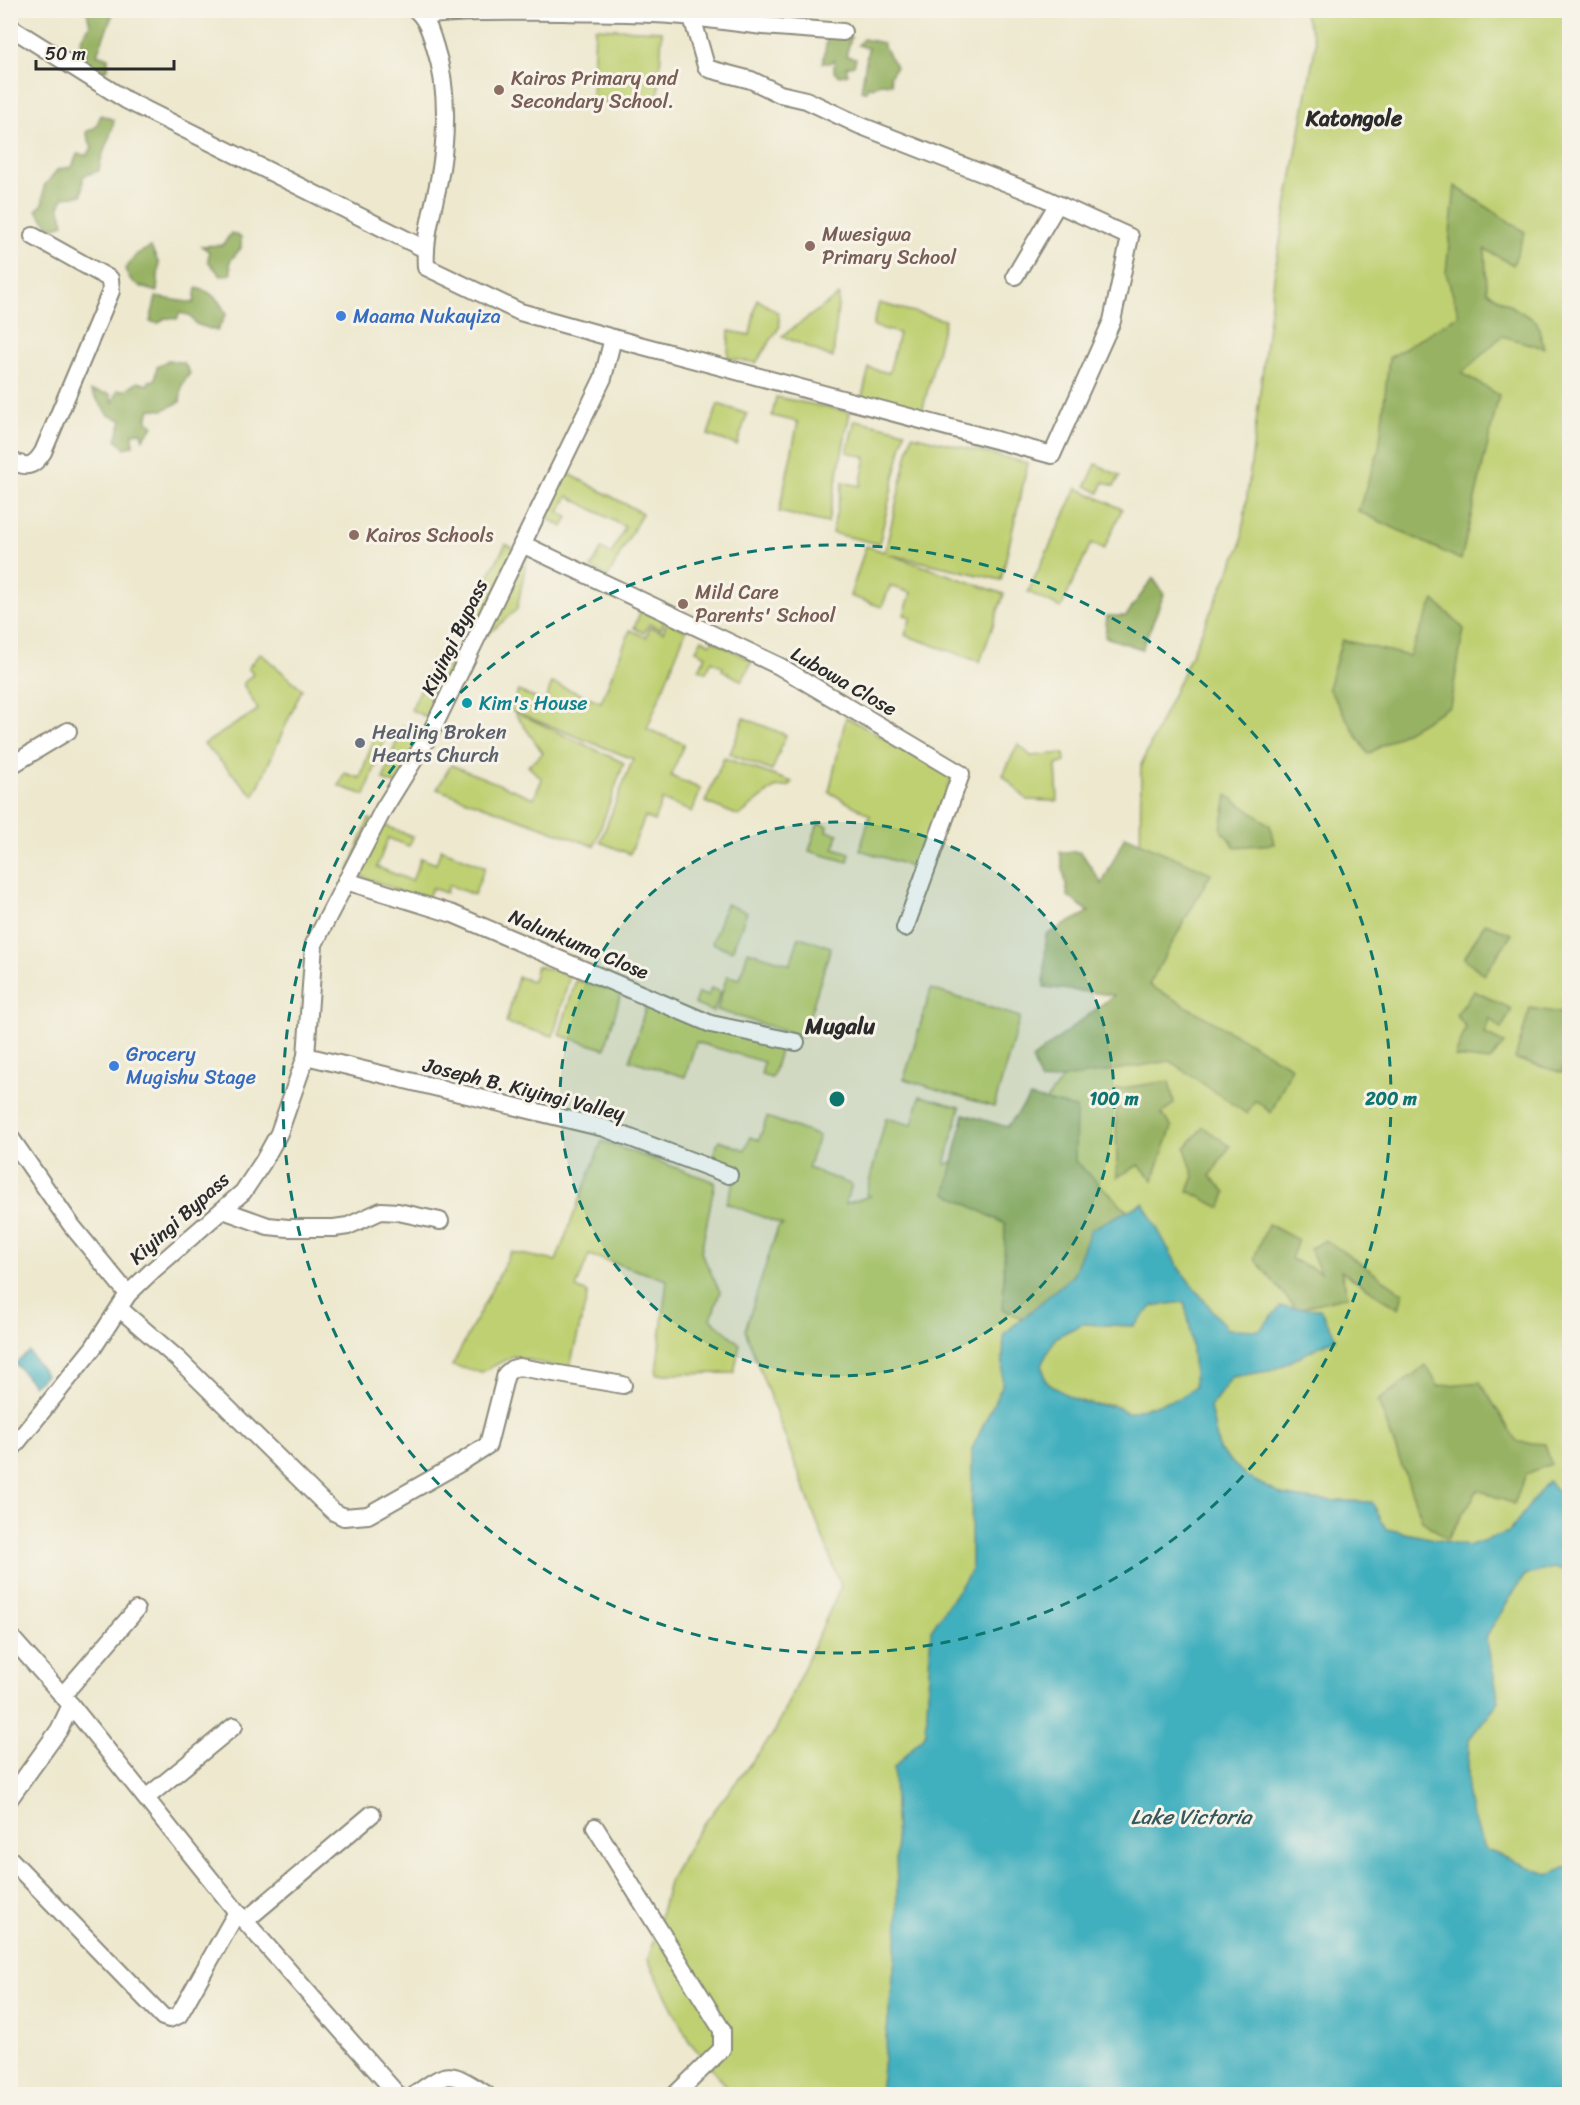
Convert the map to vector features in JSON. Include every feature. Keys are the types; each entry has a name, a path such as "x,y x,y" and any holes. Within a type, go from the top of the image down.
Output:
{"street":[{"path":"692,17 706,66 709,69 751,80 780,94 806,100 859,125 1040,196 1130,237 1112,321 1052,455 520,312 426,267 425,249 442,161 444,105 440,61 419,13 658,14 692,17 843,32"},
{"path":"10,27 126,100 425,249"},
{"path":"1015,276 1057,205"},
{"path":"10,460 21,465 29,465 37,461 43,452 112,284 110,279 33,236"},
{"name":"Kiyingi Bypass","path":"10,1451 93,1348 124,1301 166,1259 243,1192 279,1133 306,1056 314,944 383,810 430,734 603,378 613,338"},
{"name":"Lubowa Close","path":"522,544 779,666 961,774 905,928"},
{"path":"10,766 68,731"},
{"name":"Nalunkuma Close","path":"346,881 453,914 711,1024 796,1042"},
{"name":"Joseph B. Kiyingi Valley","path":"306,1056 604,1128 729,1175"},
{"path":"10,1137 16,1161 72,1226 124,1301 179,1360 322,1501 334,1512 344,1517 368,1515 488,1445 506,1374 512,1369 519,1367 623,1385"},
{"path":"223,1210 268,1227 334,1228 348,1226 381,1211 398,1212 440,1221"},
{"path":"10,1798 59,1730 66,1701 136,1610"},
{"path":"10,1636 66,1701 241,1916 397,2094"},
{"path":"146,1798 234,1726"},
{"path":"10,1859 163,2017 169,2019 179,2015 241,1916 372,1814"},
{"path":"595,1827 722,2030 722,2049 676,2094"},
{"path":"416,2094 439,2078 450,2075 457,2076 486,2094"}],"green space":[{"path":"84,11 114,11 97,54 108,58 108,69 94,74 85,69 79,59 86,54 80,44 90,25 87,12"},
{"path":"1303,11 1569,11 1569,1500 1565,1499 1548,1481 1509,1532 1468,1546 1386,1529 1371,1502 1312,1500 1282,1495 1247,1477 1219,1450 1210,1407 1232,1377 1274,1370 1335,1338 1227,1329 1180,1270 1143,1203 1091,1229 1073,1275 1004,1334 1002,1386 972,1449 971,1571 931,1630 926,1733 894,1768 898,1932 880,2094 733,2094 689,2041 648,1960 670,1879 696,1834 774,1733 841,1586 745,1330 778,1227 783,1225 726,1203 738,1171 711,1161 719,1140 745,1150 750,1137 759,1140 767,1117 819,1136 808,1168 852,1185 845,1204 870,1196 866,1194 886,1118 912,1125 920,1096 960,1107 945,1165 1023,1130 1139,980 1141,765 1241,545 1275,270 1316,42"},
{"path":"595,28 662,31 658,105 592,102"},
{"path":"843,32 851,37 846,56 856,58 854,65 846,67 848,74 840,76 834,72 834,60 830,63 823,63 827,39"},
{"path":"863,39 883,43 896,67 890,76 892,84 880,83 873,88 868,86 867,91 861,91 868,48 858,45"},
{"path":"101,115 114,120 99,171 83,176 82,195 64,197 59,206 64,224 51,228 36,210 43,204 44,186 58,169 72,167 77,154 87,155 92,148 86,132 96,127"},
{"path":"1455,186 1525,232 1513,265 1485,249 1487,291 1537,322 1544,348 1502,336 1462,373 1499,395 1461,560 1358,511 1379,449 1389,358 1459,315 1446,273"},
{"path":"231,233 241,237 241,248 230,261 231,274 221,276 208,261 209,252 202,246 223,245"},
{"path":"151,247 159,264 157,292 134,283 125,269 137,254"},
{"path":"196,288 215,297 226,314 217,331 196,324 189,315 180,313 177,319 165,318 159,323 150,322 156,297 194,303"},
{"path":"839,295 833,358 782,336"},
{"path":"757,299 778,313 780,326 756,363 728,358 729,331 750,335"},
{"path":"879,303 945,320 922,412 862,397 869,368 889,373 899,333 873,326"},
{"path":"168,360 184,363 190,373 182,385 180,402 163,410 150,409 147,420 153,426 143,439 141,432 133,433 133,446 124,448 116,439 122,420 108,415 91,391 110,394 113,402 118,390 126,390 138,382 148,385 149,381 155,380 157,367"},
{"path":"776,397 850,412 828,523 779,512 798,422 772,416"},
{"path":"718,404 747,414 737,445 708,435"},
{"path":"855,420 905,431 879,544 832,533 843,482 860,486 866,457 847,452"},
{"path":"912,435 1028,463 1001,580 888,554 1004,594 980,662 905,635 911,617 904,615 911,593 890,586 882,607 850,596 866,546 885,552"},
{"path":"1096,464 1120,476 1114,486 1104,482 1099,493 1086,486"},
{"path":"562,470 642,513 608,577 591,568 601,549 611,554 625,527 568,496 559,512 568,517 563,527 539,514"},
{"path":"1077,488 1122,509 1104,549 1091,543 1061,608 1028,592"},
{"path":"506,544 527,558 517,609 486,636 463,622"},
{"path":"1153,578 1164,594 1142,649 1105,637 1107,616 1126,616"},
{"path":"1434,600 1464,629 1450,706 1368,754 1328,688 1342,640 1409,656"},
{"path":"642,607 666,618 661,629 649,624 644,633 634,628"},
{"path":"667,622 686,630 647,729 684,744 671,776 701,789 692,812 662,800 654,821 645,817 630,854 600,842 633,759 515,712 624,763 594,846 437,789 451,765 534,798 542,779 528,766 543,753 514,712 510,710 518,691 545,702 552,683 601,702 630,630 646,637 650,627 663,632"},
{"path":"702,639 710,644 713,640 752,661 742,681 722,670 723,667 712,661 706,672 699,669 706,656 696,650"},
{"path":"260,653 302,689 254,796 204,744 258,710 243,684 253,674 248,668"},
{"path":"434,660 456,671 433,720 411,710"},
{"path":"846,717 952,776 917,868 860,850 870,815 829,792"},
{"path":"744,718 786,735 772,771 730,754"},
{"path":"402,726 427,734 408,788 383,780"},
{"path":"375,735 385,739 365,795 339,786 344,773 360,778"},
{"path":"1018,744 1031,756 1064,753 1065,762 1056,765 1058,801 1027,800 1003,775"},
{"path":"724,758 792,782 790,786 774,788 739,816 705,802"},
{"path":"1227,795 1270,825 1274,844 1235,847 1221,829"},
{"path":"369,819 413,837 409,846 388,838 377,867 412,881 421,858 436,864 441,849 485,867 474,895 449,885 446,893 432,888 426,902 349,871"},
{"path":"818,823 828,826 827,831 838,834 834,848 850,853 848,862 809,851"},
{"path":"1125,836 1211,873 1149,985 1292,1067 1271,1113 1255,1100 1247,1114 1170,1061 1041,1082 1032,1059 1114,995 1044,987 1046,935 1089,912 1068,896 1060,852 1081,852 1102,884"},
{"path":"726,904 747,912 732,951 712,943"},
{"path":"1485,923 1512,934 1484,975 1464,958"},
{"path":"799,937 831,947 803,1037 717,1010 727,976 740,979 748,951 790,964"},
{"path":"537,966 570,975 553,1036 506,1023 518,977 533,981"},
{"path":"576,980 621,993 605,1049 559,1035"},
{"path":"711,988 721,992 713,1012 694,1004 698,993 708,996"},
{"path":"931,989 1020,1017 994,1107 904,1079"},
{"path":"1474,991 1512,1009 1501,1029 1489,1018 1485,1034 1504,1043 1490,1061 1455,1057 1466,1027 1456,1015"},
{"path":"646,1006 781,1047 772,1078 761,1075 764,1062 696,1042 685,1077 630,1060"},
{"path":"1530,1008 1566,1014 1563,1073 1515,1059"},
{"path":"1169,1081 1174,1103 1162,1114 1172,1127 1153,1180 1139,1165 1117,1177 1116,1089"},
{"path":"1030,1097 1076,1108 1075,1161 1132,1215 1029,1322 1003,1309 1005,1224 946,1193 964,1114 1007,1127"},
{"path":"1203,1127 1230,1146 1210,1176 1226,1192 1221,1208 1188,1191 1194,1176 1185,1148"},
{"path":"602,1141 715,1182 701,1252 720,1292 711,1319 740,1344 734,1373 656,1374 667,1280 589,1255 576,1288 588,1293 569,1370 513,1356 482,1372 452,1366 511,1252 556,1261"},
{"path":"1268,1224 1298,1240 1291,1259 1320,1272 1310,1248 1326,1240 1403,1293 1399,1309 1341,1271 1348,1296 1296,1309 1254,1258"},
{"path":"1184,1302 1190,1326 1195,1388 1180,1398 1127,1413 1114,1404 1095,1405 1067,1397 1045,1380 1042,1363 1056,1337 1082,1324 1134,1326 1152,1306"},
{"path":"1426,1365 1438,1386 1480,1382 1517,1442 1545,1444 1551,1464 1526,1474 1514,1504 1478,1490 1447,1539 1422,1520 1378,1401"},
{"path":"1553,1568 1569,1572 1569,1866 1550,1875 1484,1849 1467,1797 1469,1739 1499,1701 1485,1637 1524,1576"}],"water":[{"name":"Lake Victoria","path":"1143,1203 1180,1270 1227,1329 1260,1330 1280,1307 1320,1309 1336,1338 1274,1370 1232,1377 1210,1407 1219,1450 1247,1477 1282,1495 1312,1500 1372,1502 1386,1529 1468,1546 1509,1532 1548,1481 1565,1499 1569,1500 1569,1572 1553,1568 1524,1576 1486,1637 1499,1701 1469,1739 1467,1797 1484,1849 1549,1875 1569,1866 1569,2094 880,2094 898,1932 894,1768 926,1733 931,1630 971,1571 972,1449 1002,1386 1004,1334 1073,1275 1091,1229","holes":["1184,1302 1190,1326 1195,1387 1180,1398 1127,1413 1115,1407 1088,1404 1075,1399 1045,1380 1042,1363 1056,1337 1082,1324 1134,1326 1153,1306"]},
{"path":"29,1352 46,1375 33,1385 15,1363"}],"place":[{"name":"Kairos Primary and Secondary School.","path":"499,90"},
{"name":"Mwesigwa Primary School","path":"810,246"},
{"name":"Maama Nukayiza","path":"341,316"},
{"name":"Kairos Schools","path":"354,535"},
{"name":"Mild Care Parents' School","path":"683,604"},
{"name":"Kim's House","path":"467,703"},
{"name":"Healing Broken Hearts Church","path":"360,743"},
{"name":"Grocery Mugishu Stage","path":"114,1066"}],"district":[{"name":"Katongole","path":"1354,118"},
{"name":"Mugalu","path":"840,1026"}]}
